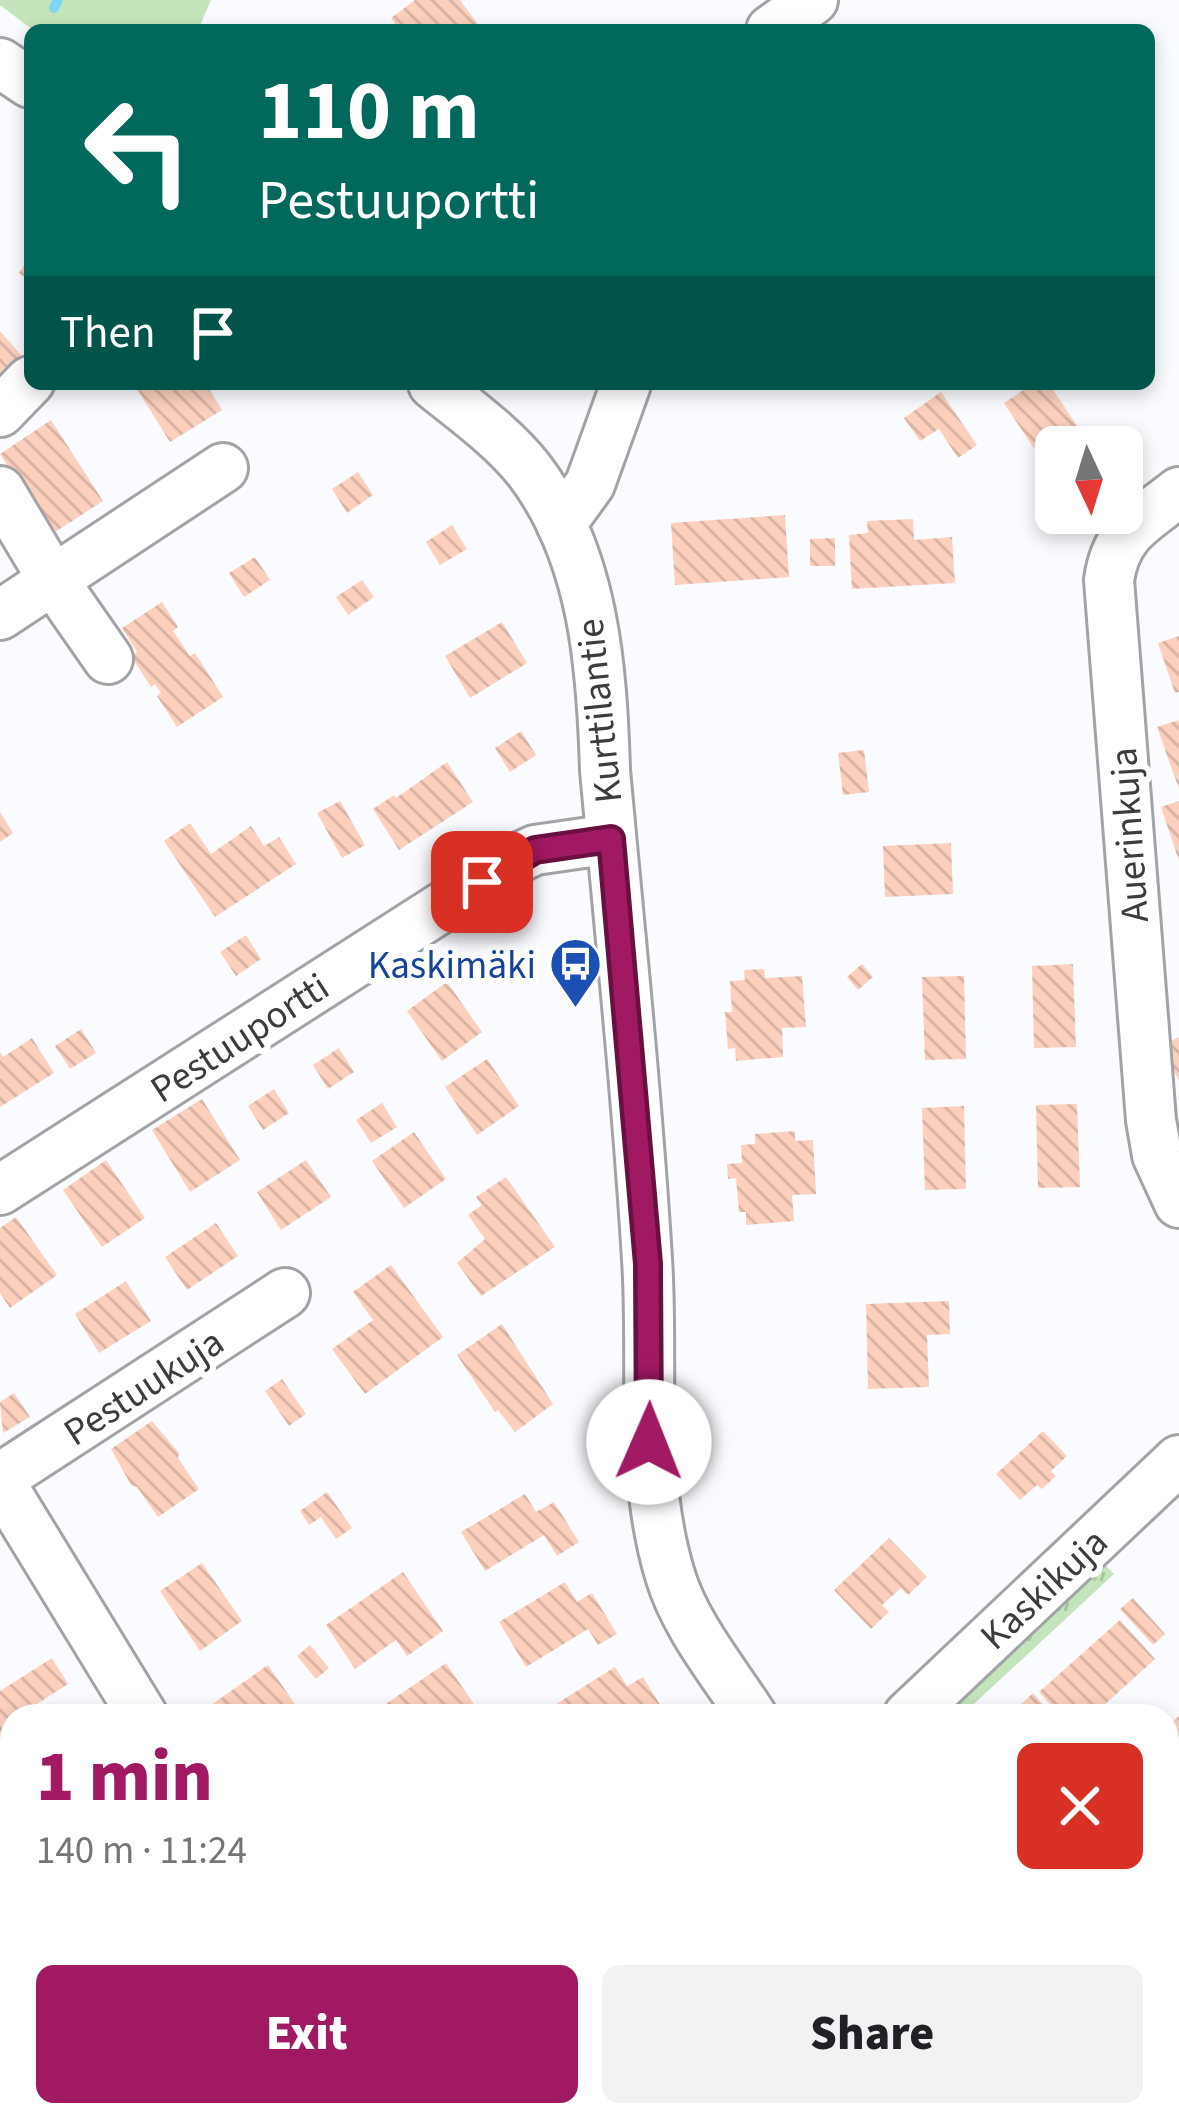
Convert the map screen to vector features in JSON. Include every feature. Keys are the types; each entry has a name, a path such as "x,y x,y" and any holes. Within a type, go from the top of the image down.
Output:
{"street":[{"path":"779,24 813,0"},
{"path":"0,412 24,387"},
{"name":"Kurttilantie","path":"440,390 528,470 561,524 592,623 603,698 648,1264 654,1507 670,1579 697,1632 744,1704"},
{"path":"561,524 590,484 624,390"},
{"path":"0,615 223,468"},
{"path":"0,491 108,659"},
{"name":"Auerinkuja","path":"1179,492 1121,538 1108,580 1150,1120 1157,1155 1179,1203"},
{"name":"Pestuuportti","path":"0,1190 522,856 611,839"},
{"name":"Pestuukuja","path":"0,1480 285,1294"},
{"name":"Kaskikuja","path":"921,1704 1179,1460"},
{"path":"0,1480 136,1704"}],"green space":[{"path":"0,0 211,0 201,24 25,24 0,5"},
{"path":"1103,1563 1114,1574 974,1704 955,1704"}],"building":[{"path":"415,0 460,0 478,24 396,24 391,18"},
{"path":"0,331 24,358 24,368 0,389"},
{"path":"138,390 210,390 222,410 170,442"},
{"path":"1023,390 1053,390 1077,426 1035,426 1035,450 1004,403"},
{"path":"941,392 977,445 958,458 939,429 920,441 904,418"},
{"path":"51,420 103,501 52,534 0,454"},
{"path":"358,472 373,495 347,513 332,489"},
{"path":"785,515 789,577 675,585 671,523"},
{"path":"913,519 914,540 952,537 955,583 852,589 849,535 868,533 867,521"},
{"path":"452,525 467,549 440,565 426,542"},
{"path":"835,538 835,566 810,566 810,539"},
{"path":"255,557 270,580 244,597 229,573"},
{"path":"362,580 374,597 348,615 336,597"},
{"path":"162,602 178,627 173,631 190,656 195,653 223,697 177,727 157,696 161,693 155,684 151,687 131,656 137,652 122,628"},
{"path":"502,622 527,663 470,698 445,656"},
{"path":"1179,636 1179,692 1175,693 1158,643"},
{"path":"1179,720 1179,786 1178,786 1157,727"},
{"path":"521,731 536,755 510,772 495,748"},
{"path":"864,750 869,792 843,795 838,753"},
{"path":"447,762 473,802 399,850 373,809"},
{"path":"340,801 365,845 342,858 317,813"},
{"path":"1179,801 1179,858 1178,858 1161,807"},
{"path":"0,812 13,833 0,842"},
{"path":"190,823 211,854 251,826 264,846 279,837 296,864 215,917 164,841"},
{"path":"951,843 953,894 885,897 883,846"},
{"path":"246,935 261,959 236,976 220,952"},
{"path":"862,964 873,977 858,990 847,977"},
{"path":"1073,964 1076,1047 1034,1048 1032,966"},
{"path":"764,969 765,978 802,976 806,1027 782,1028 783,1057 736,1061 735,1048 728,1049 725,1012 732,1012 730,981 745,980 744,970"},
{"path":"964,976 966,1059 925,1060 922,977"},
{"path":"447,982 482,1032 442,1061 407,1011"},
{"path":"81,1029 96,1053 70,1069 55,1046"},
{"path":"1179,1037 1179,1081 1161,1046"},
{"path":"32,1038 54,1073 0,1107 0,1052 3,1057"},
{"path":"339,1048 354,1072 328,1089 313,1065"},
{"path":"487,1059 519,1106 477,1135 445,1087"},
{"path":"274,1089 289,1113 263,1130 248,1106"},
{"path":"202,1099 240,1160 190,1192 152,1130"},
{"path":"382,1103 397,1127 371,1143 356,1120"},
{"path":"1077,1104 1080,1187 1038,1188 1036,1105"},
{"path":"964,1106 966,1189 925,1190 922,1108"},
{"path":"795,1131 795,1141 813,1140 816,1194 792,1195 794,1221 746,1225 746,1212 739,1212 736,1178 728,1179 727,1164 742,1163 741,1145 755,1144 755,1134"},
{"path":"414,1132 446,1179 404,1208 372,1161"},
{"path":"106,1160 145,1218 102,1247 63,1190"},
{"path":"306,1160 331,1197 281,1230 257,1192"},
{"path":"506,1177 555,1247 481,1296 457,1263 485,1239 468,1215 482,1205 476,1197"},
{"path":"16,1217 57,1275 10,1308 0,1293 0,1228"},
{"path":"216,1223 238,1256 187,1290 165,1257"},
{"path":"391,1265 443,1337 365,1394 332,1349 373,1320 353,1292"},
{"path":"126,1281 151,1321 99,1353 75,1314"},
{"path":"949,1301 950,1334 927,1335 929,1387 868,1389 866,1304"},
{"path":"502,1324 553,1404 515,1432 495,1412 457,1355"},
{"path":"282,1379 306,1414 289,1426 265,1391"},
{"path":"14,1393 30,1417 3,1433 0,1402"},
{"path":"152,1421 179,1453 199,1489 158,1517 131,1485 111,1449"},
{"path":"1043,1431 1067,1456 1051,1471 1056,1476 1020,1500 996,1474"},
{"path":"327,1492 352,1528 336,1539 321,1517 309,1525 300,1511"},
{"path":"525,1494 536,1512 554,1502 579,1542 557,1556 544,1535 485,1571 461,1532"},
{"path":"889,1538 927,1577 908,1595 901,1588 882,1605 889,1612 871,1629 834,1590"},
{"path":"202,1563 242,1621 200,1651 160,1591"},
{"path":"403,1572 443,1631 407,1656 396,1640 355,1669 326,1625"},
{"path":"565,1582 577,1602 592,1593 617,1634 598,1645 588,1629 526,1667 499,1622"},
{"path":"1133,1598 1165,1634 1153,1645 1120,1609"},
{"path":"1120,1620 1155,1659 1105,1704 1050,1704 1039,1692"},
{"path":"310,1645 329,1668 316,1679 297,1656"},
{"path":"52,1658 68,1684 37,1704 0,1704 0,1691"},
{"path":"446,1663 474,1704 386,1704"},
{"path":"268,1665 295,1704 212,1704"},
{"path":"615,1667 627,1686 643,1677 660,1704 556,1704"},
{"path":"1033,1693 1043,1704 1021,1704"}],"waterway":[{"path":"54,8 58,0"}],"place":[{"name":"Kaskimäki","path":"575,1010"}],"route":[{"path":"482,882 535,850 611,839 648,1264 649,1442"}]}
